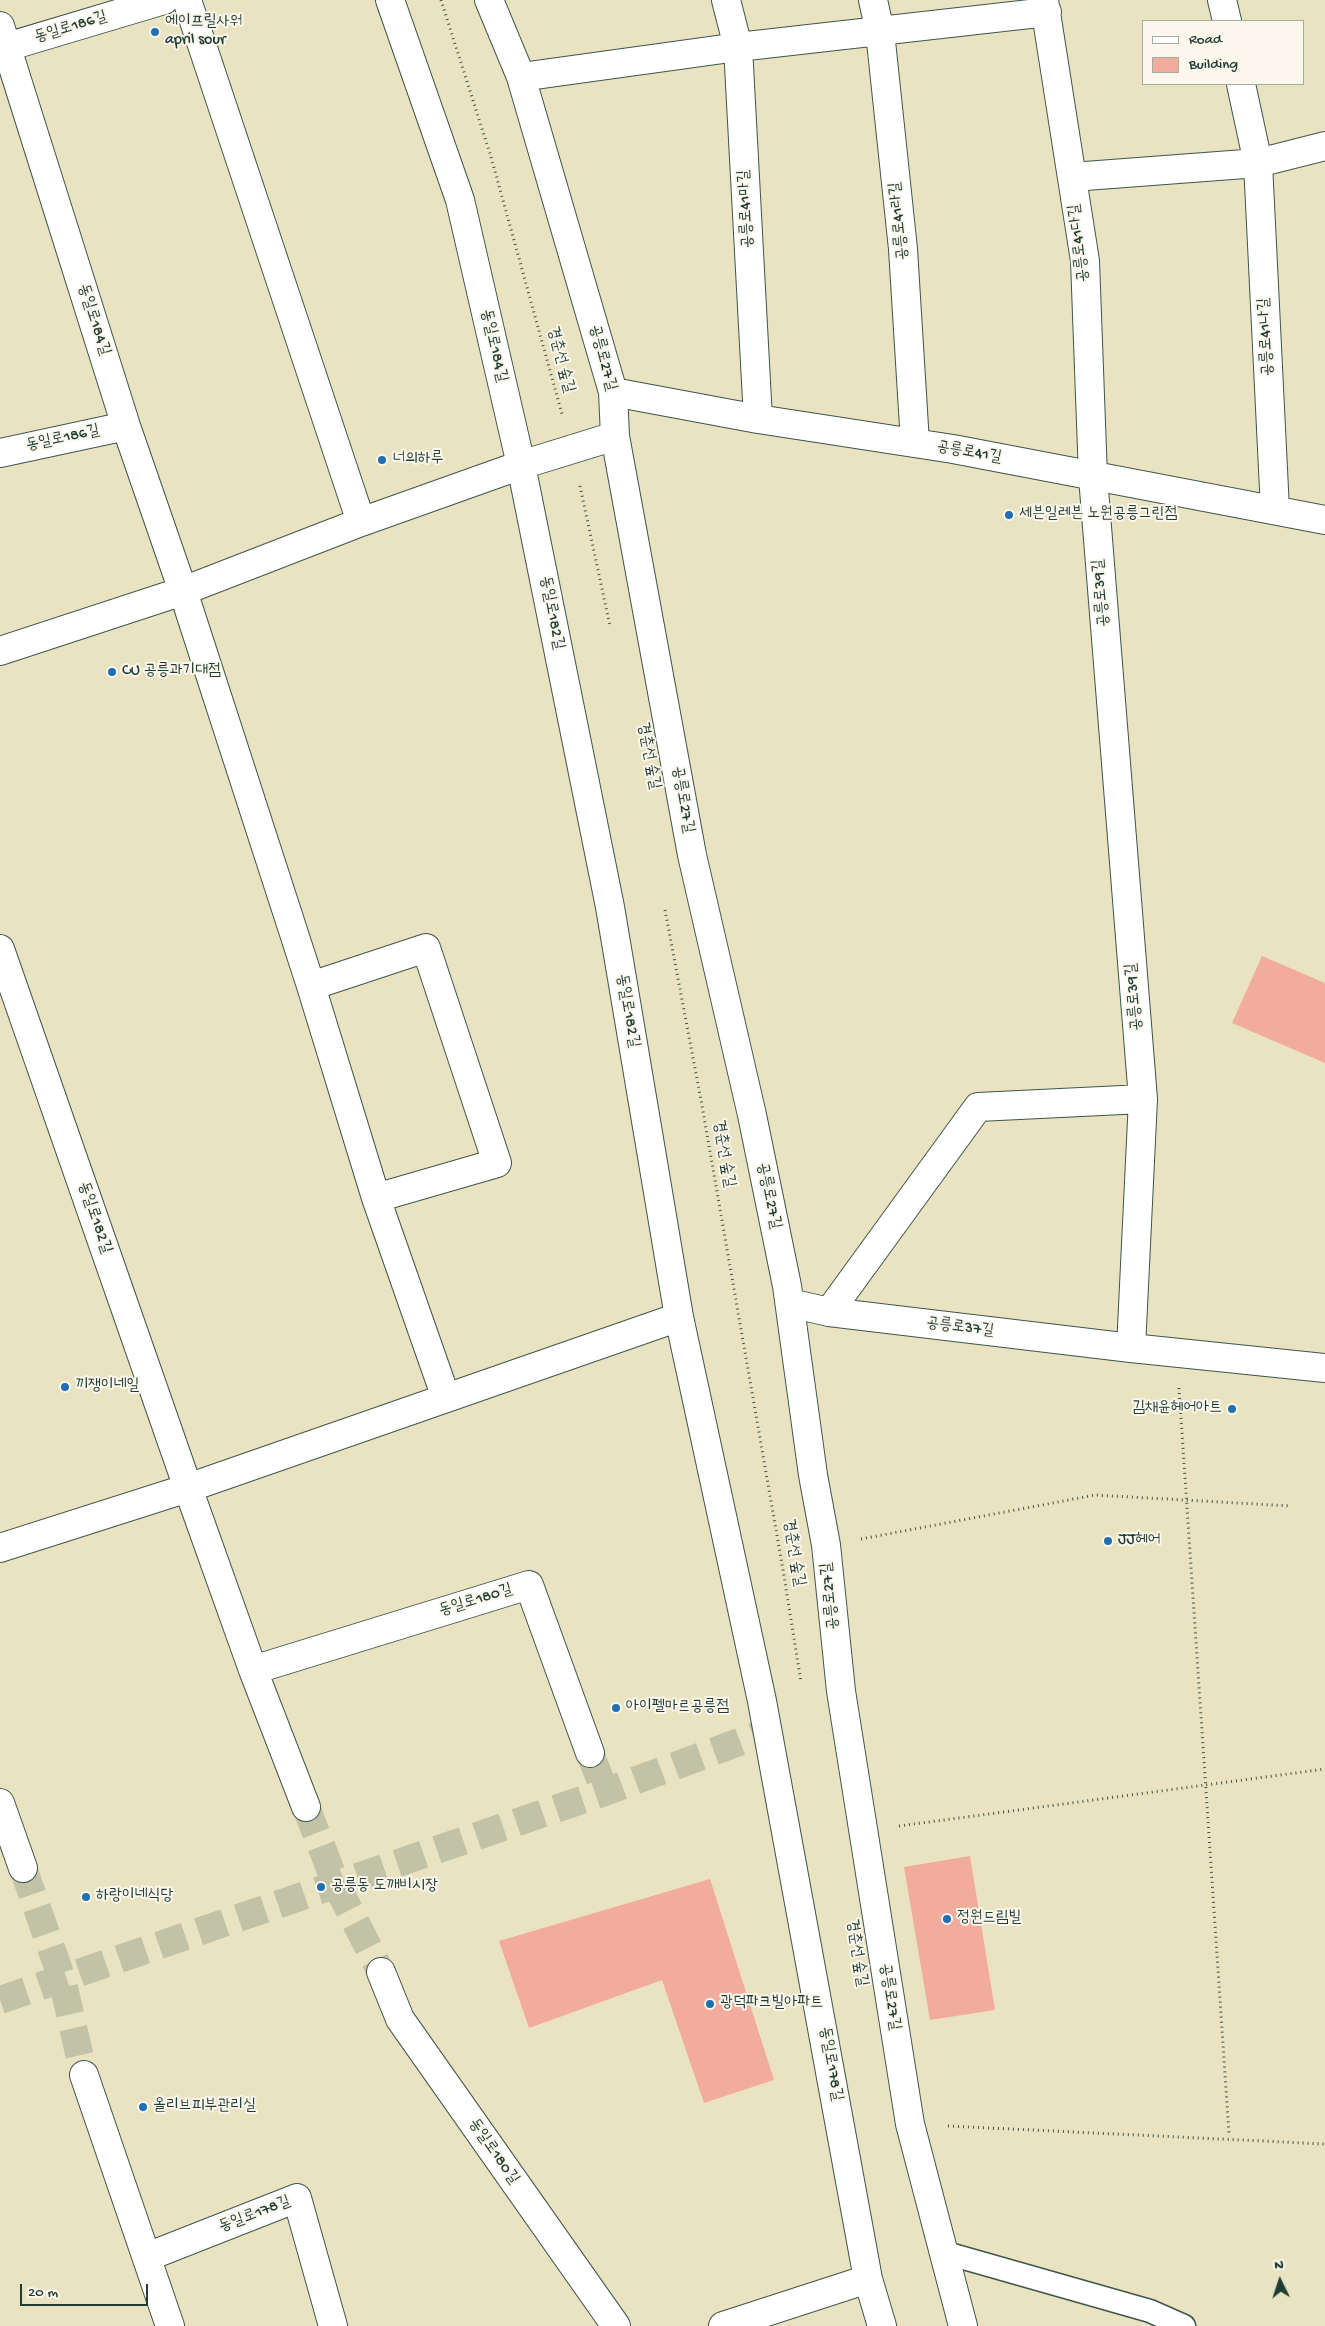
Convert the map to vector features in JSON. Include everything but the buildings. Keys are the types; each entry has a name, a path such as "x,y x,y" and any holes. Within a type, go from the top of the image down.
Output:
{"street":[{"name":"동일로186길","path":"2,41 164,0"},
{"path":"188,0 361,522"},
{"name":"동일로184길","path":"390,0 460,200 521,465"},
{"name":"공릉로27길","path":"489,0 522,77 613,392 616,436 692,856 752,1115 790,1303 826,1545 841,1690 910,2124 946,2253 963,2326"},
{"name":"공릉로41마길","path":"726,0 738,47 758,419"},
{"name":"공릉로41라길","path":"873,0 880,32 903,249 915,443"},
{"path":"1222,0 1227,20"},
{"name":"공릉로41다길","path":"738,47 880,32 1046,6 1085,261 1093,477"},
{"name":"동일로184길","path":"2,41 126,426 183,592"},
{"path":"522,77 738,47"},
{"name":"공릉로41나길","path":"1241,85 1258,164 1275,510"},
{"path":"1072,177 1258,164 1325,146"},
{"name":"공릉로41길","path":"613,392 758,419 915,443 1325,520"},
{"name":"동일로186길","path":"0,453 126,426"},
{"path":"0,651 183,592 361,522 521,465 616,436"},
{"name":"동일로182길","path":"521,465 610,907 679,1317"},
{"name":"공릉로39길","path":"1093,477 1143,1099"},
{"path":"183,592 311,986 376,1198 446,1398"},
{"path":"311,986 426,948 497,1163 376,1198"},
{"name":"동일로182길","path":"0,949 188,1488"},
{"path":"829,1312 978,1107 1143,1099 1131,1348"},
{"name":"공릉로37길","path":"790,1303 829,1312 1131,1348 1325,1368"},
{"path":"0,1548 188,1488 679,1317"},
{"name":"동일로178길","path":"679,1317 868,2278 882,2326"},
{"path":"188,1488 253,1670 306,1807"},
{"name":"동일로180길","path":"253,1670 529,1585 590,1753"},
{"path":"0,1803 23,1868"},
{"name":"동일로180길","path":"381,1972 400,2019 616,2326"},
{"path":"84,2075 170,2326"},
{"name":"동일로178길","path":"146,2257 297,2198 333,2326"},
{"path":"723,2326 868,2278"}],"lane":[{"path":"946,2253 1150,2311 1184,2326"}],"path":[{"name":"경춘선 숲길","path":"441,0 492,157 572,449 611,629"},
{"name":"경춘선 숲길","path":"664,908 704,1120 802,1688"},
{"path":"1176,1353 1229,2134"},
{"path":"826,1545 1096,1494 1291,1506"},
{"path":"863,1831 1325,1769"},
{"path":"910,2124 1325,2144"}],"tunnel":[{"path":"0,2000 605,1792 758,1735"},
{"path":"590,1753 605,1792"},
{"path":"306,1807 336,1884 381,1972"},
{"path":"23,1868 62,1979 84,2075"}],"place":[{"name":"에이프릴사워 april sour","path":"155,32"},
{"name":"너의하루","path":"382,460"},
{"name":"세븐일레븐 노원공릉그린점","path":"1009,515"},
{"name":"CU 공릉과기대점","path":"112,672"},
{"name":"끼쟁이네일","path":"65,1387"},
{"name":"김채윤헤어아트","path":"1232,1409"},
{"name":"JJ헤어","path":"1108,1541"},
{"name":"아이펠마르공릉점","path":"616,1708"},
{"name":"공릉동 도깨비시장","path":"321,1887"},
{"name":"하랑이네식당","path":"86,1897"},
{"name":"정원드림빌","path":"947,1919"},
{"name":"광덕파크빌아파트","path":"710,2004"},
{"name":"올리브피부관리실","path":"143,2107"}]}
